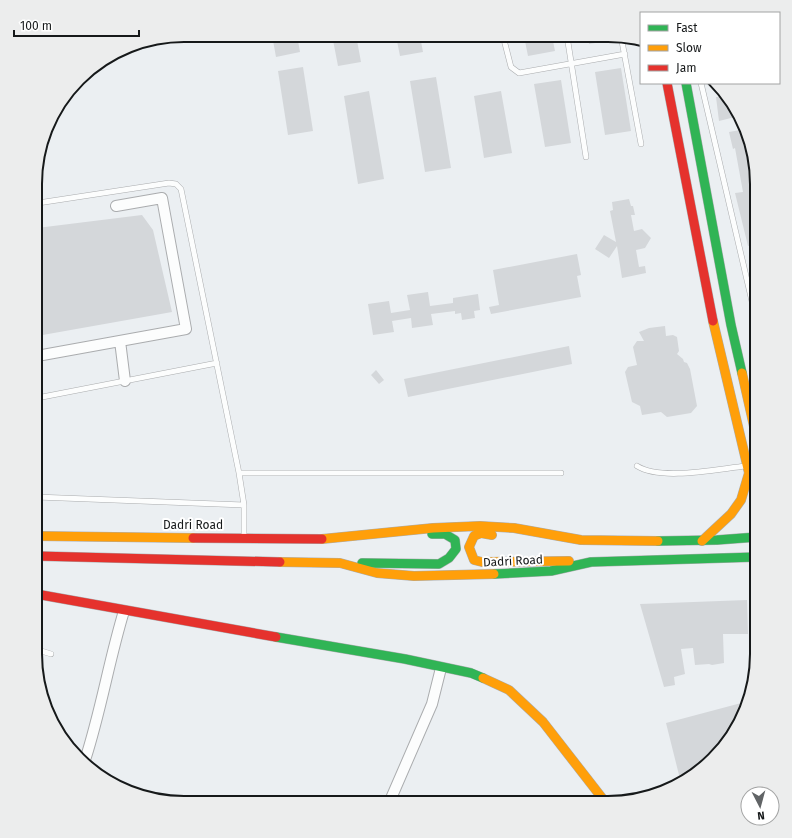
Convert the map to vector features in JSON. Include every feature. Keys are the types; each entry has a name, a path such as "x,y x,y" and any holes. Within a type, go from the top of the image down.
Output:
{"main road":[{"path":"667,84 714,326 749,473 741,500 730,514 702,541"},
{"path":"686,84 731,325 750,411"},
{"path":"736,418 750,416"},
{"name":"Dadri Road","path":"350,538 387,532 438,527 504,527 582,540"},
{"name":"Dadri Road","path":"750,538 702,541 582,540 536,539 481,533 474,536 469,547 474,560 482,562 546,560 591,562 750,557"},
{"name":"Dadri Road","path":"42,536 393,538 422,534 445,534 453,539 456,547 454,555 447,562 439,564 42,556"},
{"name":"Dadri Road","path":"340,563 377,573 414,576 504,574 551,571 591,562"},
{"path":"42,595 471,673 508,690 542,722 600,796"}],"street":[{"path":"42,355 186,329 162,198 116,206"},
{"path":"120,341 125,380"},
{"path":"86,757 94,732 104,682 124,611"},
{"path":"392,796 432,704 441,668"}],"lane":[{"path":"504,42 508,60 514,71 520,73 625,54"},
{"path":"568,42 586,157"},
{"path":"623,43 641,144"},
{"path":"701,84 750,293"},
{"path":"42,202 169,182 176,184 181,189 184,197 244,505 244,538"},
{"path":"42,397 217,363"},
{"path":"637,466 645,471 661,474 747,466"},
{"path":"238,473 561,473"},
{"path":"42,498 244,505"},
{"path":"42,651 51,654"}],"building":[{"path":"273,42 298,42 300,52 276,57"},
{"path":"333,42 357,42 361,62 338,66"},
{"path":"397,42 421,42 423,52 400,56"},
{"path":"525,42 553,42 555,51 528,56"},
{"path":"589,42 602,42 589,44"},
{"path":"303,67 313,131 288,135 278,71"},
{"path":"621,68 631,131 605,135 595,72"},
{"path":"436,77 451,168 425,172 410,81"},
{"path":"561,80 571,143 545,147 534,84"},
{"path":"369,91 384,179 358,184 344,96"},
{"path":"501,91 512,153 484,158 474,96"},
{"path":"720,95 733,117 719,121 716,97 720,97"},
{"path":"739,130 749,165 750,246 748,246 735,193 743,192 735,148 733,149 729,132"},
{"path":"629,199 631,206 633,206 635,215 631,215 634,231 642,229 651,238 645,248 636,250 639,267 645,266 646,273 622,278 617,246 609,258 595,249 604,235 616,242 610,211 613,210 612,202"},
{"path":"142,215 153,230 172,312 42,335 42,227"},
{"path":"577,254 581,275 577,276 581,297 491,314 489,307 499,305 493,270"},
{"path":"428,292 430,306 453,303 453,298 478,294 480,310 474,311 475,318 462,320 461,313 455,314 455,311 431,314 433,325 412,328 411,318 392,321 394,332 373,335 368,304 389,301 391,313 410,310 407,295"},
{"path":"665,326 666,336 673,335 677,337 679,351 677,354 683,359 684,362 687,363 690,369 697,406 691,413 667,417 661,412 642,415 640,406 632,402 625,372 628,367 637,365 633,347 637,341 644,341 639,332 649,328"},
{"path":"569,346 572,364 408,397 404,379"},
{"path":"376,370 384,380 379,384 371,375"},
{"path":"747,600 748,634 723,634 724,663 695,665 693,648 681,649 685,674 674,677 675,685 664,687 640,604"},
{"path":"741,703 731,725 721,741 709,755 695,767 679,777 666,723"}],"traffic: fast":[{"path":"686,84 731,325 742,373"},
{"path":"362,563 439,564 449,558 456,549 455,540 445,534 432,534"},
{"path":"658,541 717,540 750,538"},
{"path":"494,574 551,571 591,562 750,557"},
{"path":"276,637 405,659 471,673 483,678"}],"traffic: slow":[{"path":"702,541 731,514 741,500 749,473 713,321"},
{"path":"742,373 750,409"},
{"path":"322,539 433,528 480,526 514,528 581,540 658,541"},
{"path":"492,535 481,533 474,536 469,547 474,560 482,562 569,561"},
{"path":"42,536 193,538"},
{"path":"280,562 340,563 377,573 414,576 494,574"},
{"path":"483,678 509,690 543,722 601,796"}],"traffic: jam":[{"path":"667,84 713,321"},
{"path":"193,538 322,539"},
{"path":"42,556 280,562"},
{"path":"42,595 276,637"}]}
